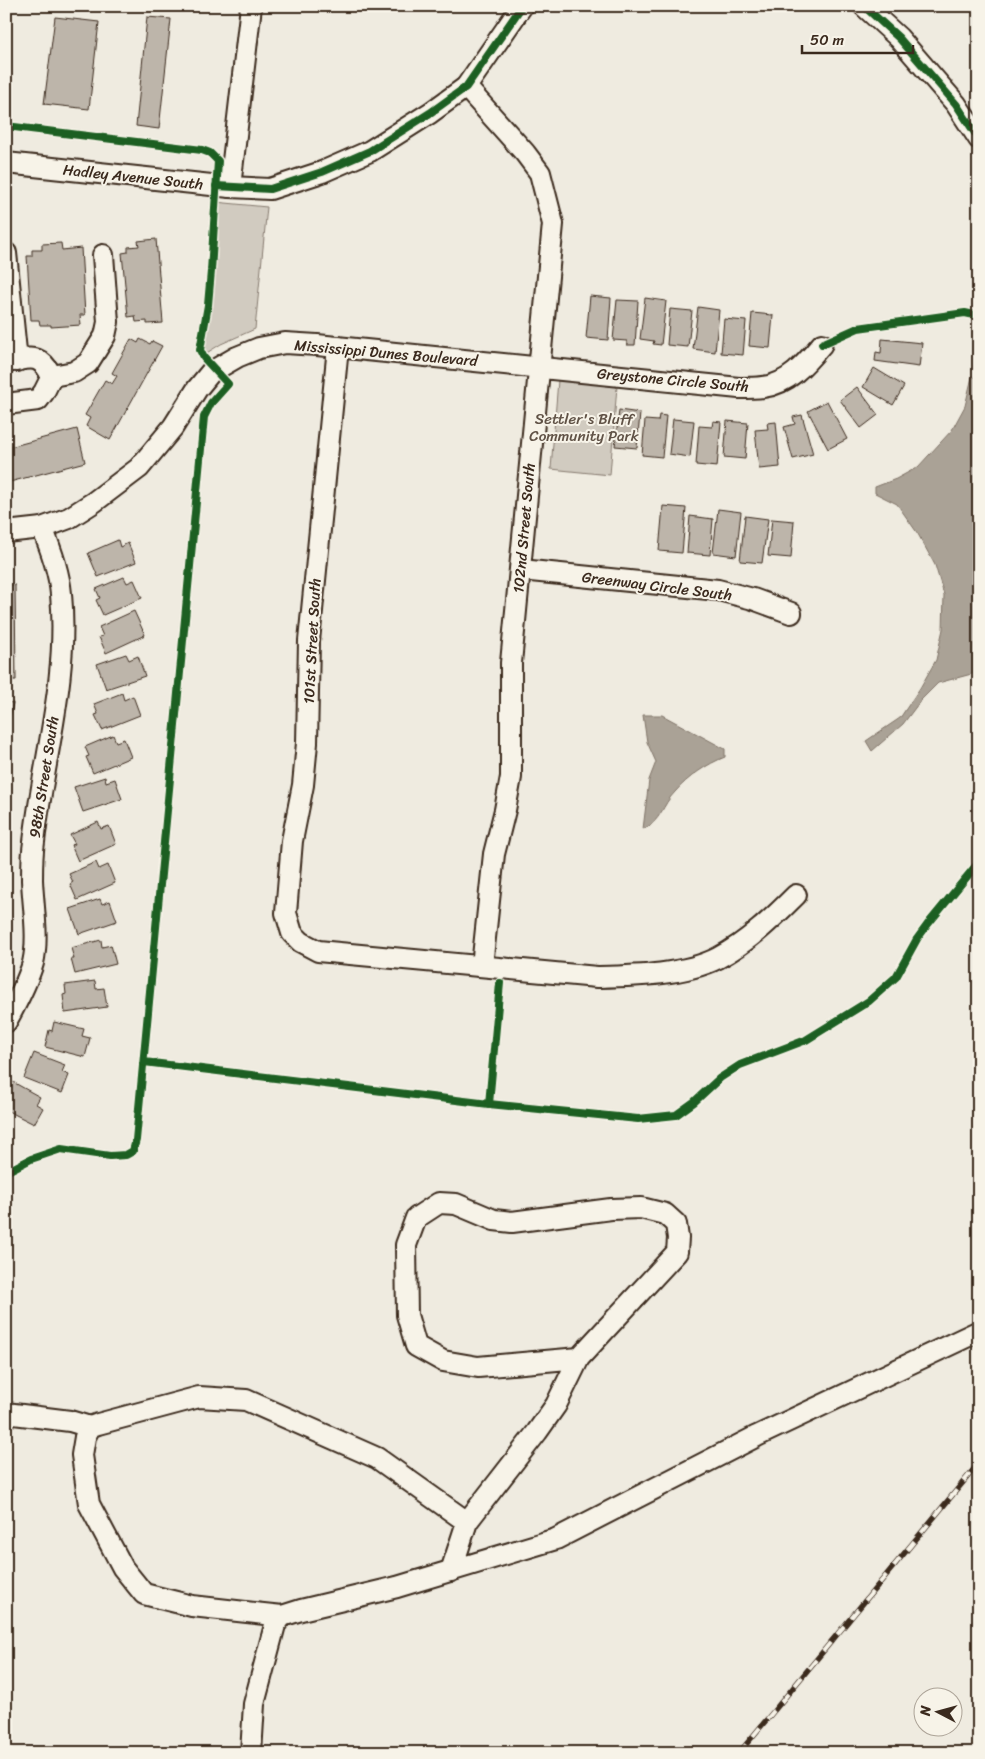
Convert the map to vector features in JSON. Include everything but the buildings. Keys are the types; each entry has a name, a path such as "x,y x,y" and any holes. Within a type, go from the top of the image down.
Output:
{"street":[{"path":"230,188 251,6"},
{"name":"Hadley Avenue South","path":"6,163 230,188 270,189 322,172 370,151 430,113 466,87 522,6"},
{"path":"864,6 899,38 956,104 979,139"},
{"name":"102nd Street South","path":"466,87 525,153 540,173 553,224 511,663 511,777 494,854 482,966"},
{"path":"6,253 12,362 33,358 45,364 52,376"},
{"path":"52,376 74,372 88,363 106,336 108,322 103,256"},
{"name":"Mississippi Dunes Boulevard","path":"6,532 42,528 75,514 94,502 139,468 173,427 197,389 211,372 237,357 259,348 285,344 338,347 539,367"},
{"name":"Greystone Circle South","path":"539,367 739,388 764,387 784,380 801,369 822,344"},
{"name":"101st Street South","path":"338,347 309,641 307,743 303,785 292,841 286,913 292,933 301,942 318,950 482,966"},
{"path":"6,404 38,400 52,376"},
{"name":"98th Street South","path":"6,1022 16,1005 33,962 36,928 32,878 34,844 41,784 56,705 62,655 61,593 53,555 42,528"},
{"name":"Greenway Circle South","path":"521,570 718,590 753,599 791,613"},
{"path":"482,966 597,977 638,976 685,969 717,959 754,935 796,895"},
{"path":"451,1571 467,1522 556,1405 579,1358 677,1252 678,1238 676,1224 665,1214 641,1208 611,1209 512,1222 494,1220 456,1204 439,1204 416,1218 406,1245 407,1315 416,1346 443,1361 478,1367 579,1358"},
{"path":"90,1427 85,1436 82,1455 89,1504 123,1568 144,1594 192,1606 282,1616 397,1587 556,1539 756,1436 979,1331"},
{"path":"6,1413 70,1421 90,1427 199,1397 246,1400 377,1458 467,1522"},
{"path":"251,1753 254,1704 275,1625 282,1616"}],"green space":[{"path":"215,202 267,207 255,329 221,344 205,354 202,350 211,271"},
{"name":"Settler's Bluff Community Park","path":"558,380 617,386 610,475 551,469"}],"shaded area":[{"path":"972,377 978,378 979,382 979,672 938,683 921,700 903,724 872,751 866,741 900,718 936,660 943,629 944,595 935,565 918,534 897,504 875,493 875,487 896,479 918,467 952,430 965,406"},
{"path":"643,715 662,715 725,749 725,757 705,767 680,786 658,818 643,829 649,780 656,762 647,742"}],"railway":[{"path":"739,1753 979,1463"}],"cycle path":[{"path":"216,186 270,189 322,172 370,151 430,113 466,87 522,6"},
{"path":"864,6 899,38 956,104 979,139"},
{"path":"6,126 202,150 210,153 218,161 208,305 200,350 204,358 228,384 211,403 204,417 136,1140 133,1151 126,1155 110,1156 61,1149 31,1159 6,1172"},
{"path":"822,344 858,328 965,313 979,316"},
{"path":"144,1062 489,1104 638,1119 676,1115 694,1102 720,1078 740,1065 806,1040 869,1001 896,977 917,939 979,862"},
{"path":"489,1104 500,983"}]}
